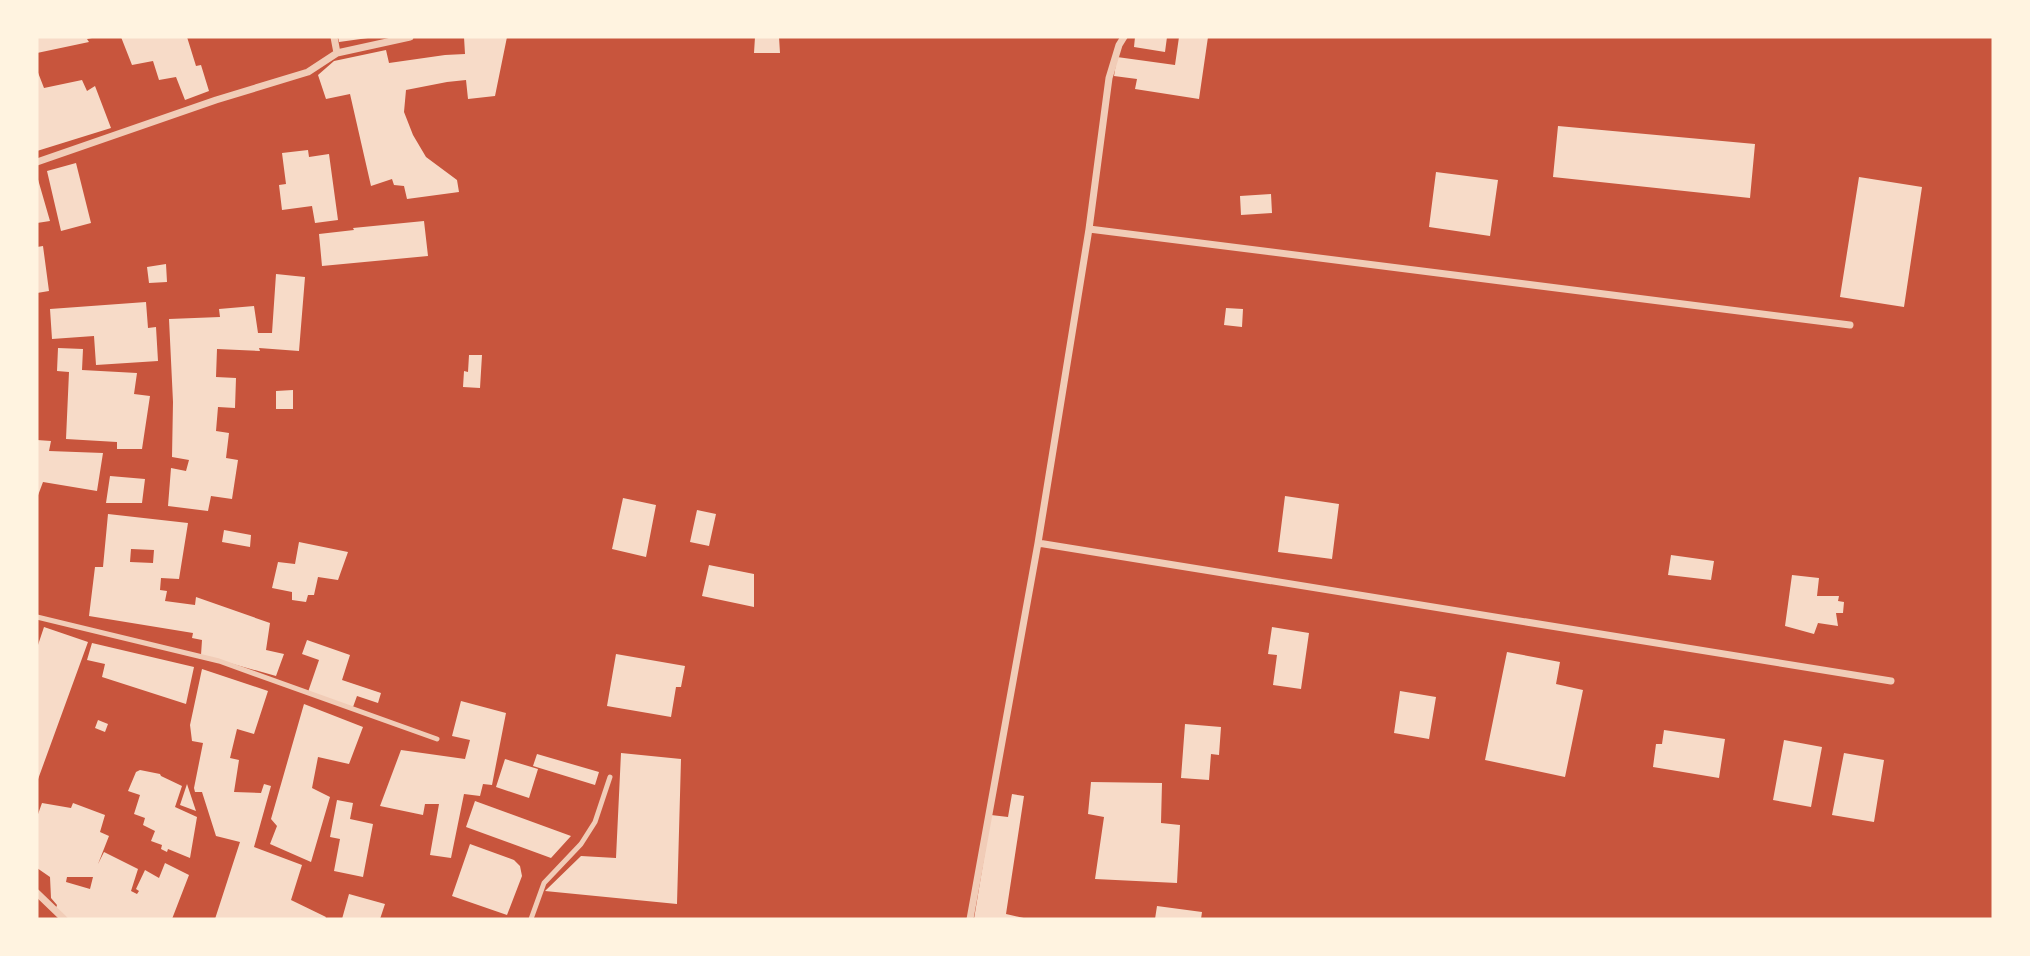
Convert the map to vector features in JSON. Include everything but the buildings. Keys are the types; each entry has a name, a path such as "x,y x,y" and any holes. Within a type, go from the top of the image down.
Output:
{"street":[{"path":"334,37 337,52"},
{"path":"37,162 216,100 308,72 337,52 410,37"},
{"path":"970,919 1038,543 1090,229 1109,78 1124,37"},
{"path":"1090,229 1850,325"},
{"path":"1038,543 1891,681"},
{"path":"37,893 64,919"}],"lane":[{"path":"37,617 219,661 437,738"},
{"path":"531,919 544,883 581,844 595,822 610,777"}]}
